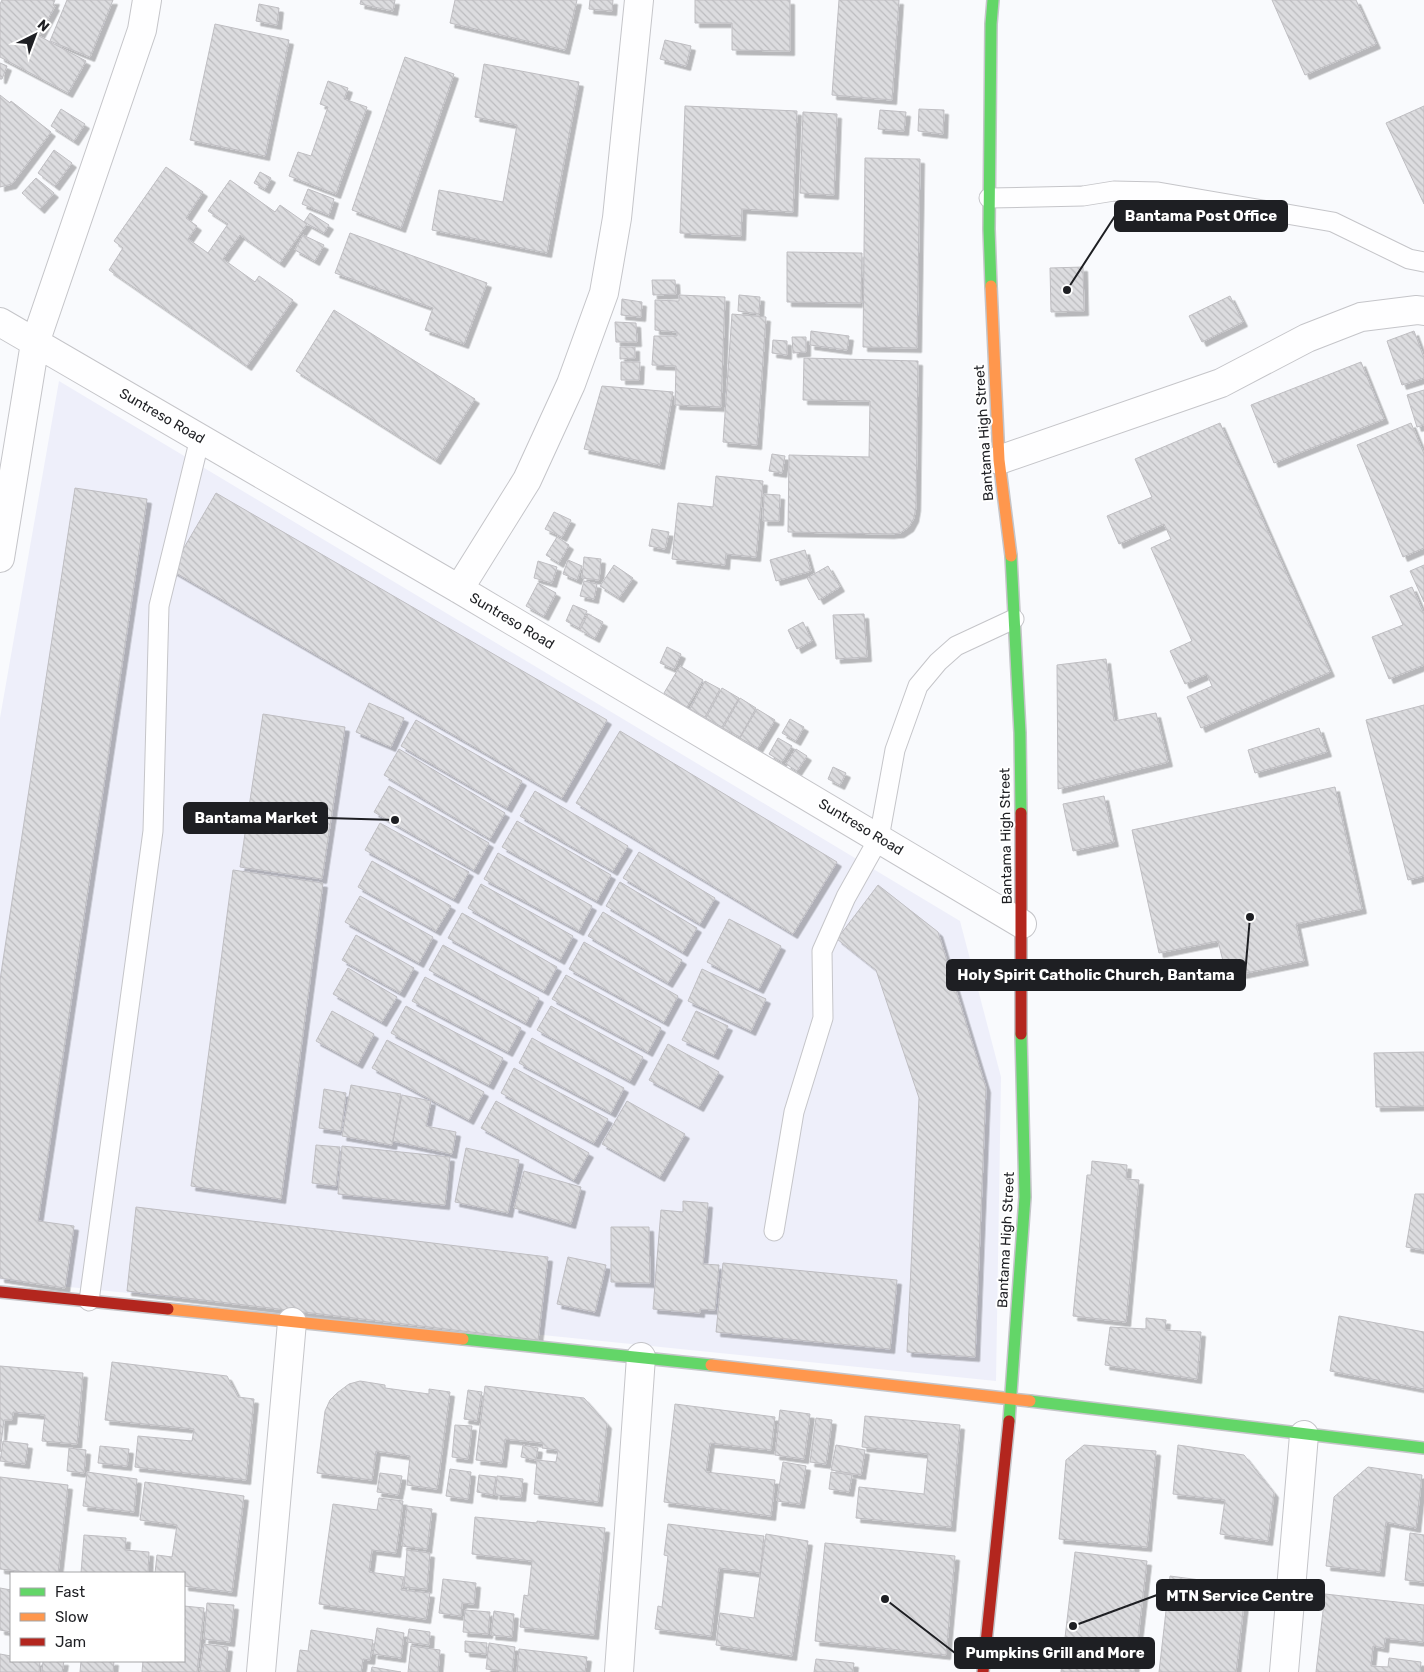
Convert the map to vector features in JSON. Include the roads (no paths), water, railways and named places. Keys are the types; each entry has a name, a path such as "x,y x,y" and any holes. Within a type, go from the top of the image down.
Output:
{"main road":[{"name":"Bantama High Street","path":"982,1672 1011,1399 1025,1197 1021,1046 1020,733 1011,554 999,460 989,229 991,24 993,0"},
{"path":"0,1292 641,1357 1424,1448"}],"street":[{"path":"0,558 35,343 142,30 147,0"},
{"path":"459,589 527,480 571,384 604,293 617,218 638,0"},
{"path":"999,460 1221,382 1307,338 1361,317 1417,310 1424,311"},
{"name":"Suntreso Road","path":"0,322 459,589 1022,924"},
{"path":"261,1672 292,1322"},
{"path":"619,1672 641,1357"},
{"path":"1284,1672 1304,1435"}],"lane":[{"path":"989,198 1082,196 1114,192 1158,192 1333,222 1409,259 1424,262"},
{"path":"89,1301 153,831 159,606 200,438"},
{"path":"774,1231 794,1112 823,1018 822,951 846,897 880,838 896,750 918,686 938,662 956,646 1014,619"}],"place":[{"name":"Bantama Post Office","path":"1067,290"},
{"name":"Bantama Market","path":"395,820"},
{"name":"Holy Spirit Catholic Church, Bantama","path":"1250,917"},
{"name":"Pumpkins Grill and More","path":"885,1599"},
{"name":"MTN Service Centre","path":"1073,1626"}]}
